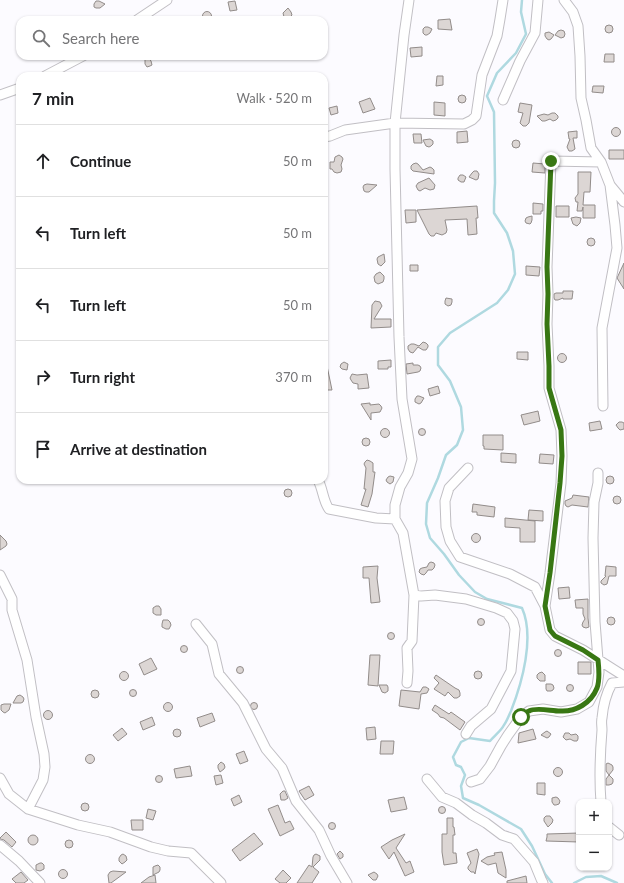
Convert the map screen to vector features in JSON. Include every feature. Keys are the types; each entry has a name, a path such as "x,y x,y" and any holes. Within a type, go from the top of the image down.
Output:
{"street":[{"path":"143,16 167,0"},
{"path":"407,683 407,648 412,641 414,595 403,533 395,519 395,505 400,487 408,473 412,460 402,399 399,337 395,123 409,0"},
{"path":"328,136 345,130 395,123 464,124 472,120 476,116 482,75 497,36 502,0"},
{"path":"503,100 535,33 538,0"},
{"path":"564,0 573,12 578,26 581,98 591,148 601,162 610,185 615,225 616,248 602,328 603,406"},
{"path":"53,72 75,60"},
{"path":"0,95 16,89"},
{"path":"545,606 559,498 562,456 561,430 549,388 547,267 551,161 601,162"},
{"path":"610,185 624,202"},
{"path":"468,468 449,488 446,501 446,527 450,540 460,557 510,574 535,587 545,606 550,630 555,636 583,650 624,676"},
{"path":"471,782 480,778 490,766 508,735 521,717 529,711 543,709 561,712 577,709 589,702 597,688 599,672 595,622 593,538 594,502 598,483 598,473"},
{"path":"320,484 325,504 329,509 376,518 395,519"},
{"path":"0,575 12,599 12,610 27,660 44,754 45,767 43,780 28,809"},
{"path":"414,595 435,595 466,600 496,608 507,613 513,621 515,629 511,671 491,709 471,726 466,734"},
{"path":"196,624 212,644 219,674 243,703 266,749 282,768 296,801 319,830 331,856 347,883"},
{"path":"600,799 600,754 604,704 612,683 624,682"},
{"path":"0,778 9,794 28,809 78,825 110,832 150,847 168,851 191,853 221,883"},
{"path":"426,779 442,797 456,804 502,835 514,839 534,862 544,883"},
{"path":"612,829 619,835"},
{"path":"0,845 19,861 40,883"}],"building":[{"path":"96,1 105,4 100,8 96,8 94,7 94,4"},
{"path":"235,1 237,10 230,11 228,2"},
{"path":"288,8 292,15 284,16 283,13"},
{"path":"205,12 209,12 211,16 203,16"},
{"path":"450,19 452,30 438,29 438,20"},
{"path":"607,25 611,25 613,29 611,33 607,33 605,31 605,27"},
{"path":"425,27 432,29 427,35 423,33 423,29"},
{"path":"561,30 564,31 565,34 564,37 561,38 555,35"},
{"path":"549,32 554,35 549,40 545,36 545,33"},
{"path":"422,47 422,56 411,57 410,48"},
{"path":"605,54 614,54 614,62 604,62"},
{"path":"145,60 150,60 152,65 147,67"},
{"path":"437,76 443,76 443,85 436,86"},
{"path":"593,86 604,86 603,93 592,92"},
{"path":"460,95 464,95 466,99 464,103 460,103 458,101 458,97"},
{"path":"370,98 375,109 363,113 359,102"},
{"path":"434,102 445,103 445,116 434,115"},
{"path":"520,103 532,105 529,123 526,126 523,126 520,123 523,113 518,112"},
{"path":"337,106 338,113 331,115 329,108"},
{"path":"555,113 558,116 556,120 553,121 550,119 542,121 537,116 544,114 548,115"},
{"path":"616,127 621,132 616,137 611,132"},
{"path":"467,131 468,142 457,143 457,132"},
{"path":"577,131 577,138 573,138 575,149 569,151 567,147 570,139 568,132"},
{"path":"413,134 421,134 422,143 414,143"},
{"path":"430,139 433,141 433,144 429,147 426,146 423,140"},
{"path":"514,140 518,140 520,144 518,148 514,148 512,146 512,142"},
{"path":"609,150 624,150 624,159 609,159"},
{"path":"339,155 343,159 341,165 342,169 341,172 337,173 330,169 330,162 334,162 335,157"},
{"path":"416,163 423,170 430,167 432,168 434,170 434,174 413,171 411,166"},
{"path":"533,163 545,164 545,173 532,172"},
{"path":"474,171 477,171 479,174 478,179 476,180 469,177"},
{"path":"578,172 591,172 590,192 584,192 583,205 595,205 595,218 583,218 583,207 582,211 577,211 578,202 576,202 575,198 578,194"},
{"path":"460,175 466,177 464,182 458,180"},
{"path":"429,178 435,185 434,189 430,190 425,188 420,191 418,190 416,186 418,183"},
{"path":"367,184 377,185 369,192 366,192 364,191 363,187"},
{"path":"533,203 543,204 543,211 541,211 541,214 533,214"},
{"path":"477,206 477,234 468,235 467,219 445,220 447,230 446,233 442,235 436,233 434,236 431,236 417,210"},
{"path":"556,206 569,206 569,217 556,217"},
{"path":"405,210 416,210 416,222 406,223"},
{"path":"532,216 531,223 526,223 526,218"},
{"path":"571,218 581,218 580,223 577,226 573,224"},
{"path":"591,238 594,239 594,245 591,246 588,245 587,242 588,239"},
{"path":"384,254 385,262 381,266 378,264 377,259"},
{"path":"624,263 624,289 617,278"},
{"path":"410,265 418,265 418,271 410,271"},
{"path":"526,266 540,267 539,276 526,275"},
{"path":"380,272 384,276 384,279 383,282 378,284 375,282 374,277"},
{"path":"563,291 573,291 572,299 563,298 555,300 554,294 563,293"},
{"path":"446,298 452,299 451,305 448,306 445,304"},
{"path":"375,301 380,302 382,306 374,319 391,319 391,327 371,328 372,305"},
{"path":"423,342 428,345 426,350 418,347 413,353 408,349 408,346 411,344 419,346"},
{"path":"517,352 528,352 528,360 517,359"},
{"path":"562,353 567,358 562,363 557,358"},
{"path":"391,360 391,367 388,367 388,369 378,369 378,361"},
{"path":"344,362 348,364 347,370 340,367"},
{"path":"413,363 413,365 420,366 420,371 407,374 406,364"},
{"path":"328,371 332,390 328,390"},
{"path":"352,374 367,374 369,388 358,389 358,384 353,383 350,378"},
{"path":"438,386 440,393 430,396 428,389"},
{"path":"417,396 424,398 419,404 415,402"},
{"path":"370,403 370,405 379,404 382,408 380,412 371,413 371,420 361,404"},
{"path":"538,411 540,421 524,425 521,415"},
{"path":"600,421 602,429 590,431 589,423"},
{"path":"619,422 624,423 624,429 620,430 618,428 616,425"},
{"path":"422,428 425,429 425,435 422,436 419,435 418,432 419,429"},
{"path":"383,429 387,429 389,433 387,437 383,437 381,435 381,431"},
{"path":"483,435 503,435 503,450 484,449"},
{"path":"364,438 368,438 370,442 368,446 364,446 362,444 362,440"},
{"path":"501,453 516,454 516,463 501,462"},
{"path":"540,454 554,455 553,464 539,463"},
{"path":"367,460 373,463 373,472 375,472 372,494 368,507 361,505 366,489 364,489 366,468 364,464"},
{"path":"390,476 394,477 393,482 390,484 386,480"},
{"path":"608,476 612,476 614,480 612,484 608,484 606,482 606,478"},
{"path":"286,489 290,489 292,493 290,497 286,497 284,495 284,491"},
{"path":"573,495 589,497 588,507 572,505 568,507 566,506 565,501 572,498"},
{"path":"615,496 619,496 621,500 619,504 615,504 613,502 613,498"},
{"path":"473,504 495,507 494,517 477,515 477,512 472,512"},
{"path":"529,510 543,511 543,521 528,520"},
{"path":"505,518 535,521 535,542 520,542 520,528 505,527"},
{"path":"476,533 481,538 476,543 471,538"},
{"path":"0,535 7,544 0,550"},
{"path":"431,562 435,565 432,570 428,570 424,575 419,572 420,569 427,567"},
{"path":"378,566 377,578 380,602 371,603 369,578 363,578 363,567"},
{"path":"606,566 616,567 616,576 609,576 607,584 604,585 601,581 606,576"},
{"path":"569,587 570,598 559,599 558,588"},
{"path":"588,599 589,627 586,628 582,625 585,619 583,608 576,608 575,600"},
{"path":"159,606 161,609 161,615 156,615 153,613 153,608"},
{"path":"609,617 613,617 615,621 613,625 609,625 607,623 607,619"},
{"path":"481,618 484,619 484,625 481,626 478,625 477,622 478,619"},
{"path":"163,620 168,620 170,622 171,625 169,629 162,627"},
{"path":"391,633 394,636 391,639 388,636"},
{"path":"184,645 188,649 184,653 180,649"},
{"path":"558,649 561,650 561,656 558,657 555,656 554,653 555,650"},
{"path":"370,655 380,655 378,686 368,685"},
{"path":"151,658 157,669 144,675 139,664"},
{"path":"578,662 591,662 591,674 578,674"},
{"path":"240,666 243,667 243,673 240,674 237,673 236,670 237,667"},
{"path":"476,671 480,671 482,675 480,679 476,679 474,677 474,673"},
{"path":"122,672 126,672 128,676 126,680 122,680 120,678 120,674"},
{"path":"542,672 545,675 545,681 540,681 537,678 537,675"},
{"path":"436,675 459,690 460,696 454,698 448,692 445,696 434,689 439,683 434,678"},
{"path":"546,684 553,685 553,690 547,691"},
{"path":"570,684 573,685 573,691 570,692 567,691 566,688 567,685"},
{"path":"379,685 387,685 388,691 385,693 382,692"},
{"path":"423,687 429,689 427,693 421,694 419,709 399,706 401,690 420,692"},
{"path":"133,689 136,690 136,696 133,697 130,696 129,693 130,690"},
{"path":"93,690 97,690 99,694 97,698 93,698 91,696 91,692"},
{"path":"20,695 24,699 23,702 13,703 17,696"},
{"path":"168,702 173,707 168,712 163,707"},
{"path":"254,702 257,703 257,709 254,710 251,709 250,706 251,703"},
{"path":"11,704 9,710 5,713 1,710 1,705"},
{"path":"435,705 449,714 451,712 465,722 460,730 432,710"},
{"path":"46,711 50,711 52,715 50,719 46,719 44,717 44,713"},
{"path":"212,713 215,721 200,727 197,718"},
{"path":"152,717 155,725 143,730 140,722"},
{"path":"375,727 376,739 367,740 366,728"},
{"path":"122,728 127,734 118,741 113,735"},
{"path":"175,729 179,729 181,733 179,737 175,737 173,735 173,731"},
{"path":"533,729 536,739 518,743 519,733"},
{"path":"547,731 551,734 549,737 547,738 541,735 545,732"},
{"path":"565,733 569,733 571,735 576,734 578,736 577,741 570,739 566,740 563,737"},
{"path":"381,741 394,741 393,754 380,754"},
{"path":"244,751 248,761 240,764 236,754"},
{"path":"88,755 92,755 94,759 92,763 88,763 86,761 86,757"},
{"path":"221,762 225,767 220,772 218,765"},
{"path":"608,763 613,767 613,770 609,775 606,771 606,764"},
{"path":"190,766 192,776 176,778 174,769"},
{"path":"556,768 560,768 562,772 560,776 556,776 554,774 554,770"},
{"path":"159,775 162,776 162,782 159,783 156,782 155,779 156,776"},
{"path":"221,775 223,783 216,785 214,776"},
{"path":"609,775 613,779 613,782 612,784 606,785 606,779"},
{"path":"537,783 545,783 545,795 537,794"},
{"path":"309,786 314,795 305,800 299,791"},
{"path":"285,791 288,798 281,800 280,794"},
{"path":"239,795 242,802 234,806 231,799"},
{"path":"404,797 407,809 391,812 388,800"},
{"path":"556,797 560,801 559,804 554,805 552,798"},
{"path":"83,803 87,803 89,807 87,811 83,811 81,809 81,805"},
{"path":"278,805 285,823 290,821 294,829 280,836 268,809"},
{"path":"442,807 445,810 442,813 439,810"},
{"path":"148,809 156,811 153,820 146,818"},
{"path":"546,816 550,816 553,820 548,827 544,821"},
{"path":"447,818 453,818 455,835 453,835 453,853 456,853 457,863 444,865 442,834 447,834"},
{"path":"131,820 143,820 143,830 132,830"},
{"path":"332,823 335,826 332,829 329,826"},
{"path":"6,832 16,842 12,847 4,840 0,839"},
{"path":"254,833 263,844 240,861 232,850"},
{"path":"576,833 576,842 546,841 547,834"},
{"path":"405,834 396,848 406,863 410,861 414,872 405,876 394,852 389,859 381,847"},
{"path":"31,835 35,835 37,836 37,844 31,845 28,842 28,838"},
{"path":"67,840 71,840 73,844 71,848 67,848 65,846 65,842"},
{"path":"477,849 479,854 475,874 468,869 471,863 467,853"},
{"path":"340,851 343,854 343,857 340,859 337,854"},
{"path":"502,852 506,870 506,878 498,873 496,863 488,865 481,861 487,857 495,855 494,853"},
{"path":"123,854 126,856 127,860 122,864 119,861 119,858"},
{"path":"316,854 320,856 320,860 313,867 319,872 312,883 297,883 309,865 312,867 313,857"},
{"path":"40,863 44,865 44,869 40,871 36,870 36,865"},
{"path":"158,865 160,867 159,872 153,875 153,867"},
{"path":"63,869 68,874 63,879 58,874"},
{"path":"283,870 291,878 286,883 280,883 275,879"},
{"path":"113,871 126,872 109,883 108,875"},
{"path":"21,872 28,880 24,883 16,883 12,879"},
{"path":"374,872 378,876 376,880 373,880 368,875"},
{"path":"155,875 156,883 141,883 149,877"},
{"path":"526,876 527,883 507,883 507,881"}],"waterway":[{"path":"522,0 521,12 526,34 516,53 497,73 487,96 494,112 494,213 507,233 513,251 515,274 508,290 497,303 450,333 438,347 438,365 450,381 461,407 463,430 457,445 446,455 427,503 426,524 430,538 459,575 475,592 487,599 522,608 526,620 527,632 526,660 515,700 508,718 501,729 490,741 469,738 461,742 453,757 456,765 461,767 465,775 461,786 463,798 479,805 521,829 532,846 545,874 552,883"},
{"path":"574,883 586,877 601,876 617,883"}],"route":[{"path":"521,717 529,711 543,709 561,712 577,709 589,702 597,688 599,672 598,660 583,650 555,636 550,630 545,606 550,573 562,456 561,430 549,388 547,267 551,161"}]}
